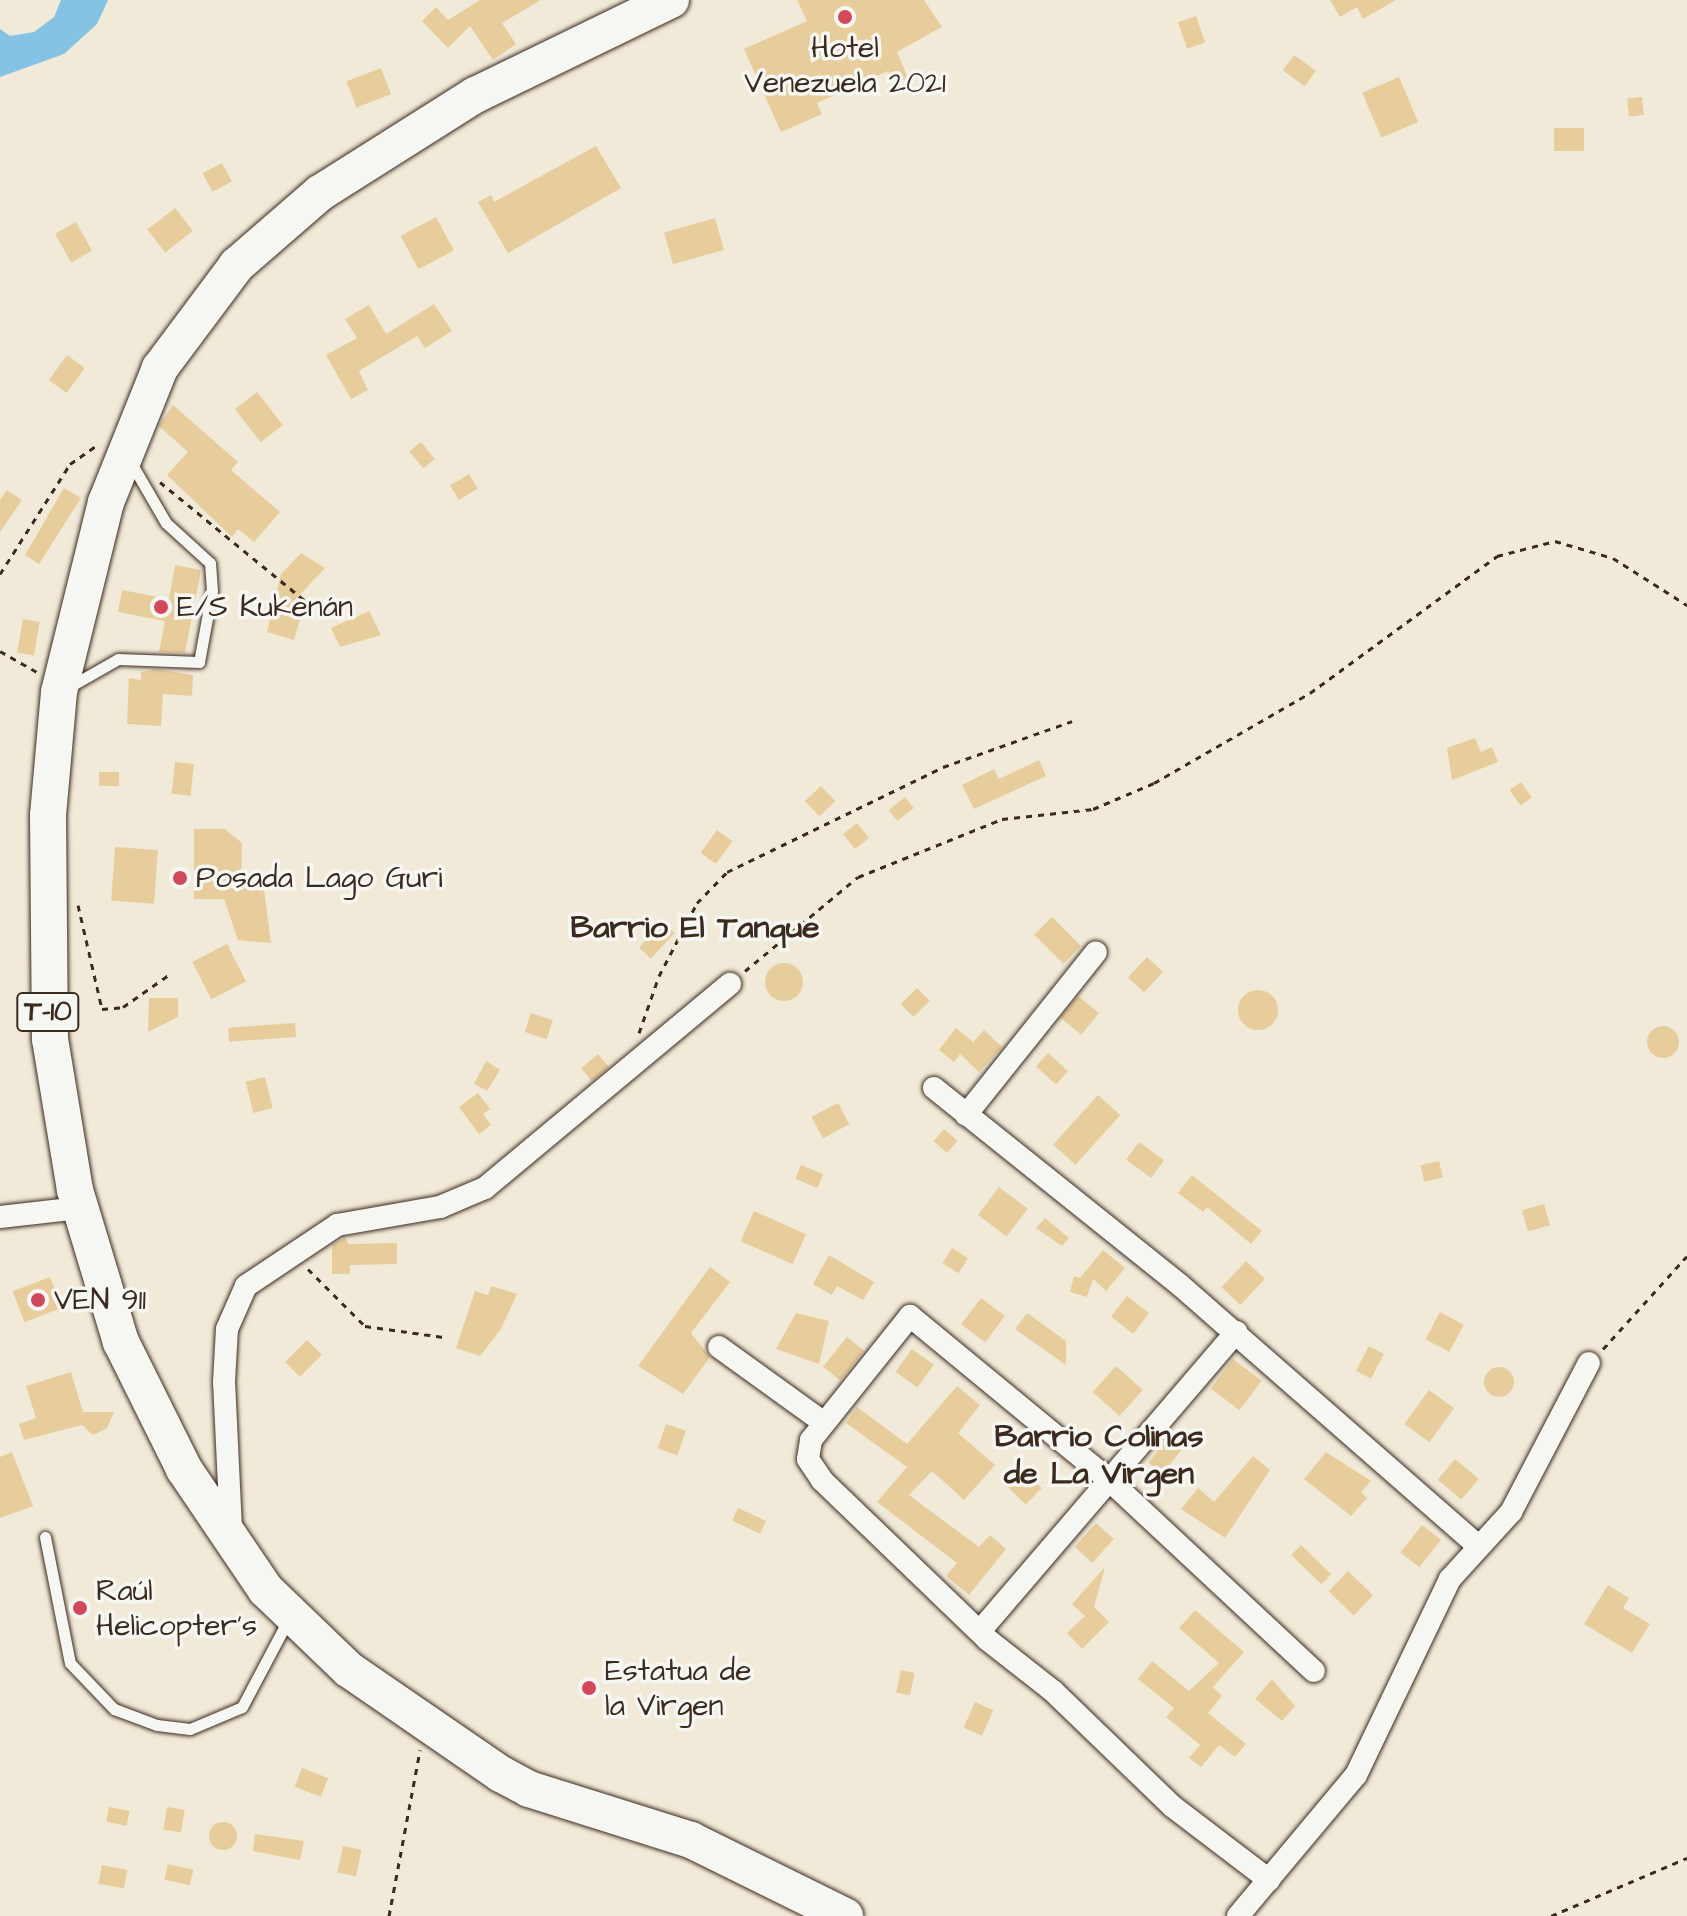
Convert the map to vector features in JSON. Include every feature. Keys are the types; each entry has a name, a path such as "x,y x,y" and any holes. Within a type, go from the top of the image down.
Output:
{"highway":[{"name":"T-10","path":"671,0 450,108 295,211 205,302 160,368 127,442 82,585 60,689 46,901 53,1073 79,1208 136,1377 234,1547 290,1615 425,1726 529,1789 691,1840 845,1916"}],"street":[{"path":"966,1115 1096,952"},
{"path":"234,1547 222,1439 227,1329 246,1286 337,1225 440,1207 485,1188 730,984"},
{"path":"934,1088 1236,1332 1477,1545"},
{"path":"0,1217 79,1208"},
{"path":"1269,1880 1172,1806 1053,1691 980,1631 814,1470 809,1446 823,1422 910,1316 1109,1480 1314,1671"},
{"path":"980,1631 1236,1332"},
{"path":"719,1347 823,1422"},
{"path":"1238,1916 1356,1775 1435,1604 1477,1545 1524,1489 1560,1409 1589,1363"}],"lane":[{"path":"60,689 118,659 199,662 212,591 210,563 166,523 127,442"},
{"path":"45,1537 70,1663 114,1709 157,1725 190,1729 242,1707 290,1615"}],"path":[{"path":"0,574 70,464 83,451 127,442"},
{"path":"159,481 309,604"},
{"path":"730,984 858,877 1002,819 1093,809 1154,783 1310,693 1497,556 1555,541 1613,558 1687,605"},
{"path":"0,651 60,689"},
{"path":"635,1064 659,976 715,881 769,849 943,767 1072,721"},
{"path":"46,901 79,906 102,1009 123,1007 170,974"},
{"path":"294,1254 365,1326 443,1337"},
{"path":"1589,1363 1687,1256"},
{"path":"389,1916 425,1726"},
{"path":"1551,1916 1687,1858"}],"water":[{"path":"61,0 108,0 97,24 64,54 0,77 0,29 10,36 34,32 54,17"}],"building":[{"path":"480,0 541,0 502,23 516,44 493,60 470,26 448,48 422,21 436,7 448,20"},
{"path":"797,0 924,0 942,27 897,52 908,78 894,84 888,71 817,103 822,114 781,132 744,49 807,21"},
{"path":"1330,0 1396,0 1363,19 1357,7 1340,17"},
{"path":"1196,16 1205,42 1187,49 1178,22"},
{"path":"1294,55 1316,71 1305,86 1283,70"},
{"path":"381,68 391,94 356,107 346,81"},
{"path":"1399,77 1418,122 1381,138 1362,93"},
{"path":"1642,97 1644,115 1629,116 1627,99"},
{"path":"1554,128 1584,128 1584,151 1554,151"},
{"path":"596,146 621,188 508,253 478,202 491,195 494,202"},
{"path":"222,163 232,182 212,192 203,173"},
{"path":"175,208 193,231 165,252 147,230"},
{"path":"436,217 454,251 419,269 401,236"},
{"path":"715,218 724,250 673,264 664,233"},
{"path":"76,222 92,251 71,262 55,234"},
{"path":"434,304 452,331 425,348 417,336 359,371 368,390 351,399 326,355 357,338 345,319 369,305 386,334"},
{"path":"67,355 85,368 67,393 49,380"},
{"path":"257,392 283,425 261,442 235,409"},
{"path":"173,405 238,462 231,470 280,512 254,542 238,529 232,537 167,475 188,452 159,426"},
{"path":"421,442 435,459 423,469 409,451"},
{"path":"469,474 478,489 459,500 450,485"},
{"path":"64,488 81,498 39,564 25,555"},
{"path":"7,490 22,500 0,532 0,500"},
{"path":"301,553 325,568 293,602 304,606 294,640 267,632 281,574"},
{"path":"175,565 201,570 185,653 159,652 165,621 118,612 122,590 169,599"},
{"path":"369,611 381,635 340,647 331,628"},
{"path":"23,619 40,622 34,655 17,652"},
{"path":"156,669 193,675 192,696 163,694 161,726 127,724 129,678 141,680 141,672"},
{"path":"1475,738 1481,752 1492,747 1498,762 1452,780 1447,748"},
{"path":"1039,760 1046,776 974,809 962,785 994,769 999,779"},
{"path":"175,762 194,764 191,796 172,794"},
{"path":"99,772 119,772 119,786 99,786"},
{"path":"1521,782 1532,798 1520,806 1510,790"},
{"path":"821,786 835,801 819,816 805,801"},
{"path":"905,797 914,808 897,821 889,810"},
{"path":"857,823 869,838 855,849 843,834"},
{"path":"194,829 225,829 242,843 241,880 264,889 271,943 238,940 224,899 194,899"},
{"path":"717,830 732,841 716,864 701,853"},
{"path":"115,847 158,850 154,904 111,901"},
{"path":"1052,917 1081,946 1063,964 1034,935"},
{"path":"663,922 675,933 651,959 639,948"},
{"path":"227,944 246,981 211,999 192,962"},
{"path":"1147,957 1163,972 1144,992 1128,977"},
{"path":"784,963 798,968 803,982 798,996 784,1001 770,996 765,982 770,968"},
{"path":"917,988 930,1001 913,1017 901,1004"},
{"path":"1258,990 1272,996 1278,1010 1272,1024 1258,1030 1244,1024 1238,1010 1244,996"},
{"path":"1078,996 1099,1013 1081,1035 1060,1018"},
{"path":"149,998 178,998 178,1017 148,1032"},
{"path":"531,1013 553,1020 547,1039 525,1032"},
{"path":"295,1023 296,1037 229,1042 228,1028"},
{"path":"1663,1026 1674,1031 1679,1042 1674,1053 1663,1058 1652,1053 1647,1042 1652,1031"},
{"path":"956,1028 973,1042 984,1030 1002,1047 979,1072 960,1054 954,1062 939,1050"},
{"path":"1048,1053 1068,1071 1056,1084 1036,1066"},
{"path":"598,1054 609,1067 592,1081 581,1068"},
{"path":"486,1061 500,1070 487,1091 474,1084"},
{"path":"265,1077 273,1108 253,1113 246,1082"},
{"path":"478,1093 490,1109 483,1114 491,1125 479,1134 459,1107"},
{"path":"1098,1095 1120,1115 1075,1165 1053,1145"},
{"path":"838,1103 849,1124 823,1138 812,1117"},
{"path":"944,1129 958,1141 947,1153 934,1141"},
{"path":"1139,1142 1164,1160 1151,1178 1126,1160"},
{"path":"1439,1161 1443,1178 1424,1182 1420,1165"},
{"path":"801,1165 823,1174 818,1188 795,1179"},
{"path":"1192,1175 1262,1231 1251,1244 1207,1207 1203,1212 1178,1193"},
{"path":"999,1187 1028,1209 1007,1237 978,1215"},
{"path":"1544,1204 1550,1225 1528,1231 1522,1210"},
{"path":"754,1211 806,1234 793,1264 741,1241"},
{"path":"1045,1218 1069,1238 1062,1246 1036,1228"},
{"path":"345,1238 349,1244 397,1243 397,1264 350,1265 350,1274 332,1274 332,1245"},
{"path":"952,1248 968,1258 959,1273 942,1263"},
{"path":"1103,1250 1125,1268 1106,1291 1093,1279 1087,1297 1070,1292 1074,1276 1080,1278"},
{"path":"829,1255 874,1282 863,1300 837,1286 832,1295 813,1284"},
{"path":"1246,1261 1265,1279 1240,1305 1221,1287"},
{"path":"710,1267 730,1282 691,1333 710,1357 683,1394 638,1366"},
{"name":"VEN 911","path":"50,1277 62,1308 24,1322 13,1291"},
{"path":"491,1286 517,1294 501,1329 480,1356 456,1348 475,1291 488,1295"},
{"path":"1127,1296 1149,1313 1133,1334 1111,1316"},
{"path":"981,1298 1005,1316 985,1342 961,1324"},
{"path":"1440,1312 1464,1325 1449,1352 1425,1339"},
{"path":"796,1313 829,1321 819,1364 776,1349"},
{"path":"1027,1313 1066,1341 1066,1365 1015,1329"},
{"path":"847,1337 864,1351 840,1380 823,1367"},
{"path":"307,1340 322,1355 300,1377 285,1362"},
{"path":"1369,1346 1384,1354 1371,1379 1356,1371"},
{"path":"912,1349 934,1365 917,1388 896,1372"},
{"path":"1233,1359 1262,1381 1239,1410 1211,1389"},
{"path":"1116,1366 1143,1390 1119,1416 1093,1392"},
{"path":"1499,1367 1510,1371 1514,1382 1510,1393 1499,1397 1488,1393 1484,1382 1488,1371"},
{"path":"71,1372 83,1412 114,1412 107,1428 93,1435 82,1425 24,1440 19,1424 36,1418 26,1386"},
{"path":"957,1386 980,1405 958,1433 995,1465 964,1500 932,1471 909,1495 979,1547 990,1535 1006,1549 969,1595 946,1576 957,1563 877,1502 907,1467 846,1423 857,1407 907,1444"},
{"path":"1429,1390 1454,1408 1429,1442 1404,1424"},
{"path":"666,1424 686,1431 677,1455 658,1449"},
{"path":"1167,1439 1181,1450 1163,1474 1149,1463"},
{"path":"12,1452 33,1506 0,1518 0,1457"},
{"path":"1326,1452 1371,1481 1361,1492 1367,1498 1351,1516 1304,1479"},
{"path":"1253,1456 1270,1470 1225,1538 1181,1509 1198,1488 1214,1502"},
{"path":"1455,1459 1479,1479 1461,1500 1438,1480"},
{"path":"1018,1465 1042,1488 1026,1504 1002,1482"},
{"path":"738,1508 766,1521 760,1534 732,1521"},
{"path":"1096,1523 1114,1539 1092,1563 1075,1547"},
{"path":"1422,1525 1441,1540 1419,1567 1400,1553"},
{"path":"1301,1545 1331,1574 1321,1584 1291,1555"},
{"path":"1105,1567 1094,1607 1109,1622 1082,1649 1067,1633 1085,1616 1072,1604"},
{"path":"1348,1571 1373,1595 1354,1615 1329,1591"},
{"path":"1608,1585 1629,1598 1623,1608 1650,1624 1632,1653 1584,1624"},
{"path":"1195,1610 1244,1652 1213,1687 1222,1696 1208,1713 1246,1744 1235,1757 1219,1745 1201,1767 1189,1758 1200,1745 1166,1717 1174,1708 1138,1679 1152,1661 1189,1691 1219,1663 1179,1628"},
{"path":"901,1670 915,1673 910,1695 896,1692"},
{"path":"1272,1679 1295,1706 1282,1721 1255,1699"},
{"path":"975,1702 993,1710 982,1736 964,1728"},
{"path":"302,1768 328,1778 321,1797 295,1787"},
{"path":"109,1807 130,1811 127,1826 106,1822"},
{"path":"167,1807 185,1810 181,1833 163,1830"},
{"path":"223,1822 233,1826 237,1836 233,1846 223,1850 213,1846 209,1836 213,1826"},
{"path":"255,1834 304,1841 300,1860 253,1851"},
{"path":"343,1846 362,1850 356,1876 337,1872"},
{"path":"168,1864 193,1870 190,1885 164,1880"},
{"path":"102,1865 128,1870 124,1889 98,1884"}],"place":[{"name":"Hotel Venezuela 2021","path":"845,17"},
{"name":"E/S Kukenán","path":"161,607"},
{"name":"Posada Lago Guri","path":"180,878"},
{"name":"VEN 911","path":"38,1300"},
{"name":"Raúl Helicopter's","path":"80,1608"},
{"name":"Estatua de la Virgen","path":"589,1688"}],"district":[{"name":"Barrio El Tanque","path":"695,928"},
{"name":"Barrio Colinas de La Virgen","path":"1099,1456"}]}
